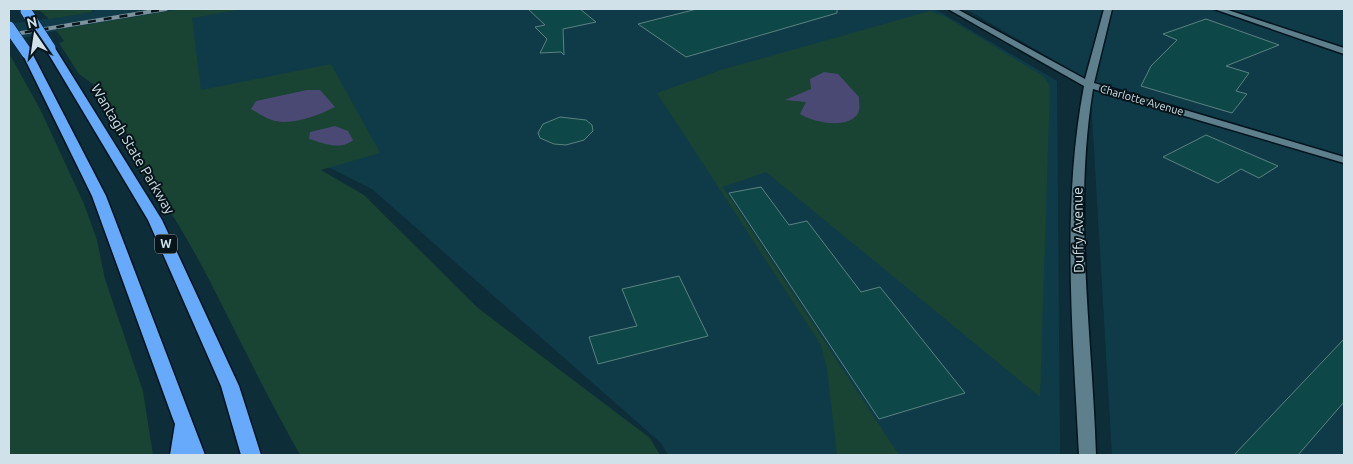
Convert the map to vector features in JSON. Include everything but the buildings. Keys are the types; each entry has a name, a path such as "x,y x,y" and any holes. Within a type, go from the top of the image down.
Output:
{"highway":[{"name":"Wantagh State Parkway","path":"25,10 155,220 230,386 251,455"},
{"path":"9,27 27,53 100,196 195,455"},
{"path":"180,455 183,419"},
{"path":"244,436 263,455"}],"street":[{"name":"Charlotte Avenue","path":"952,9 1087,84 1344,160"},
{"name":"Duffy Avenue","path":"1088,455 1078,250 1077,173 1087,84 1108,9"},
{"path":"1218,9 1344,51"}],"shaded area":[{"path":"93,9 935,9 1057,81 1060,455 668,455 661,443 372,189 55,31 9,41 9,24 94,12"},
{"path":"966,9 1344,9 1344,455 1112,455 1090,81"},
{"path":"824,72 838,74 859,97 859,112 851,120 828,123 813,120 800,114 806,102 785,100 811,89 810,79"},
{"path":"307,90 320,90 335,107 291,122 276,121 251,109 256,101"},
{"path":"335,126 348,131 353,140 337,146 309,139 310,132"}],"green space":[{"path":"31,9 91,9 93,12 49,19 40,11 33,11"},
{"path":"182,9 243,9 192,18 201,90 331,64 380,153 321,170 364,195 478,308 650,438 660,455 300,455 189,242 163,201 131,160 141,154 94,85 79,74 59,43 64,41 56,30"},
{"path":"930,11 946,17 1043,76 1050,86 1040,397 766,172 723,187 899,455 837,455 827,369 821,345 657,93 721,70"},
{"path":"9,53 41,111 84,204 97,240 105,279 143,391 153,455 9,455"}],"railway":[{"path":"9,35 166,9"}]}
